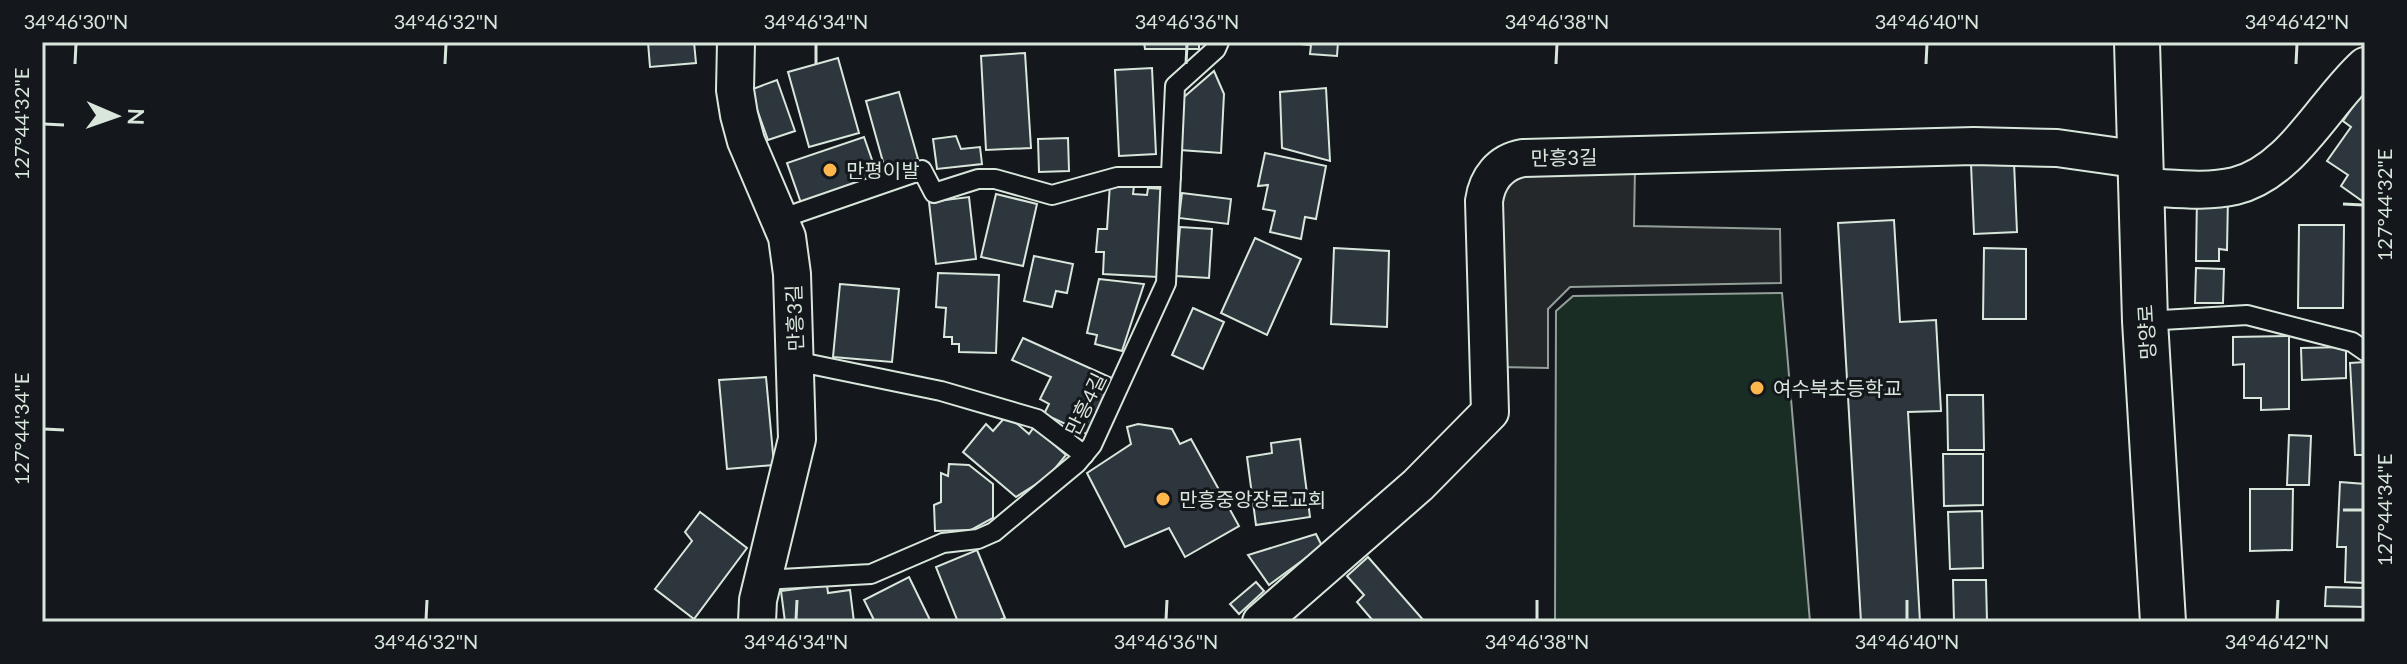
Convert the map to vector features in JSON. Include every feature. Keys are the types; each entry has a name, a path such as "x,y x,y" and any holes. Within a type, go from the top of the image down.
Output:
{"main road":[{"name":"망양로","path":"2137,42 2145,321 2163,622"}],"street":[{"name":"만흥3길","path":"736,42 735,90 739,115 746,141 780,219 792,274 795,361 797,439 794,465 754,606"},
{"path":"2142,174 2218,189 2254,180 2289,151 2365,66"},
{"name":"만흥3길","path":"1261,622 1418,485 1490,412 1484,201 1486,186 1505,163 1523,158 1974,146 2057,148 2142,174"}],"lane":[{"name":"만흥4길","path":"754,606 871,574 943,543 978,539 994,532 1084,455 1103,424 1166,283 1175,86 1216,49 1219,42"},
{"path":"780,219 922,170 934,193 978,179 995,179 1052,195 1117,177 1171,177"},
{"path":"2145,321 2247,315 2352,342 2365,351"},
{"path":"795,361 941,391 1037,419 1084,455"}],"green space":[{"path":"1782,293 1810,622 1555,622 1556,311 1573,296"}],"shaded area":[{"path":"1513,166 1635,167 1634,226 1780,229 1781,283 1570,287 1548,309 1548,368 1497,367 1490,195"}],"building":[{"path":"648,42 694,42 696,63 650,67"},
{"path":"1144,42 1199,42 1199,49 1145,49"},
{"path":"1338,42 1337,56 1310,54 1311,45 1289,43"},
{"path":"1025,53 1031,148 986,150 981,56"},
{"path":"838,58 859,133 809,147 788,72"},
{"path":"1152,68 1156,154 1119,156 1115,70"},
{"path":"1214,71 1224,94 1221,153 1180,150 1184,97"},
{"path":"777,80 795,131 768,140 750,90"},
{"path":"1326,88 1330,161 1282,148 1280,92"},
{"path":"899,92 918,159 885,169 866,101"},
{"path":"2361,95 2365,98 2365,203 2341,186 2348,175 2327,161 2351,127 2343,121"},
{"path":"956,136 961,149 980,147 982,164 937,169 933,139"},
{"path":"864,137 878,177 801,203 787,163"},
{"path":"1068,138 1069,171 1039,172 1038,139"},
{"path":"1265,153 1326,166 1316,219 1305,217 1301,239 1270,232 1275,211 1263,209 1268,185 1258,186"},
{"path":"2014,162 2017,232 1974,234 1971,164"},
{"path":"1110,184 1134,186 1133,194 1147,195 1148,188 1164,189 1158,277 1103,274 1104,252 1096,252 1098,229 1107,229"},
{"path":"1182,193 1231,199 1228,224 1179,218"},
{"path":"996,194 1037,204 1023,266 981,257"},
{"path":"2197,196 2228,197 2227,250 2219,249 2219,261 2196,261"},
{"path":"969,197 976,259 936,264 929,202"},
{"path":"1894,220 1900,322 1936,320 1941,411 1908,412 1920,622 1861,622 1838,223"},
{"path":"2299,225 2344,225 2343,308 2298,308"},
{"path":"1180,227 1212,229 1209,278 1176,276"},
{"path":"1255,238 1301,259 1267,335 1221,313"},
{"path":"1334,248 1389,251 1387,327 1331,324"},
{"path":"1984,248 2026,249 2026,319 1983,319"},
{"path":"1034,256 1073,264 1067,293 1056,291 1052,307 1024,301"},
{"path":"2196,268 2224,269 2223,303 2195,303"},
{"path":"938,273 999,275 996,353 959,352 959,344 952,344 952,337 944,337 946,308 936,307"},
{"path":"1099,279 1144,284 1122,351 1095,344 1097,335 1087,333"},
{"path":"840,284 899,289 892,362 833,357"},
{"path":"1193,308 1224,322 1203,369 1172,355"},
{"path":"2289,336 2289,409 2261,410 2261,398 2244,398 2244,364 2233,365 2233,337"},
{"path":"1023,338 1114,379 1089,435 1044,414 1049,404 1040,399 1051,377 1012,360"},
{"path":"2346,347 2346,378 2302,380 2301,348"},
{"path":"2365,362 2365,455 2355,455 2350,363"},
{"path":"766,377 774,465 727,469 719,380"},
{"path":"1947,395 1983,395 1984,450 1948,450"},
{"path":"1007,415 1029,434 1034,427 1066,455 1049,476 1016,497 963,452 986,424 993,431"},
{"name":"만흥중앙장로교회","path":"1138,424 1172,429 1180,444 1191,439 1239,526 1185,557 1169,528 1125,547 1087,473 1131,444 1127,427"},
{"path":"2289,435 2311,436 2309,485 2287,485"},
{"path":"1300,439 1310,517 1256,525 1247,457 1272,453 1271,443"},
{"path":"1943,454 1983,454 1983,505 1944,506"},
{"path":"949,464 969,465 993,484 993,518 971,530 935,531 934,505 941,502 941,473 948,476"},
{"path":"2340,482 2365,484 2365,583 2345,582 2346,547 2337,547"},
{"path":"2250,489 2293,489 2292,550 2250,551"},
{"path":"1982,511 1983,568 1950,569 1948,512"},
{"path":"700,512 747,548 694,619 655,589 692,541 685,532"},
{"path":"1316,534 1322,546 1269,585 1248,555"},
{"path":"977,550 1005,618 994,622 958,622 936,567"},
{"path":"1368,557 1425,622 1374,622 1357,602 1364,595 1347,576"},
{"path":"909,577 931,622 875,622 864,600"},
{"path":"1953,580 1986,580 1987,622 1954,622"},
{"path":"1256,582 1264,591 1239,614 1230,604"},
{"path":"827,585 828,593 850,590 854,622 785,622 781,591"},
{"path":"2326,587 2365,588 2365,607 2325,606"}],"place":[{"name":"만평이발","path":"830,170"},
{"name":"여수북초등학교","path":"1757,388"},
{"name":"만흥중앙장로교회","path":"1163,499"}]}
